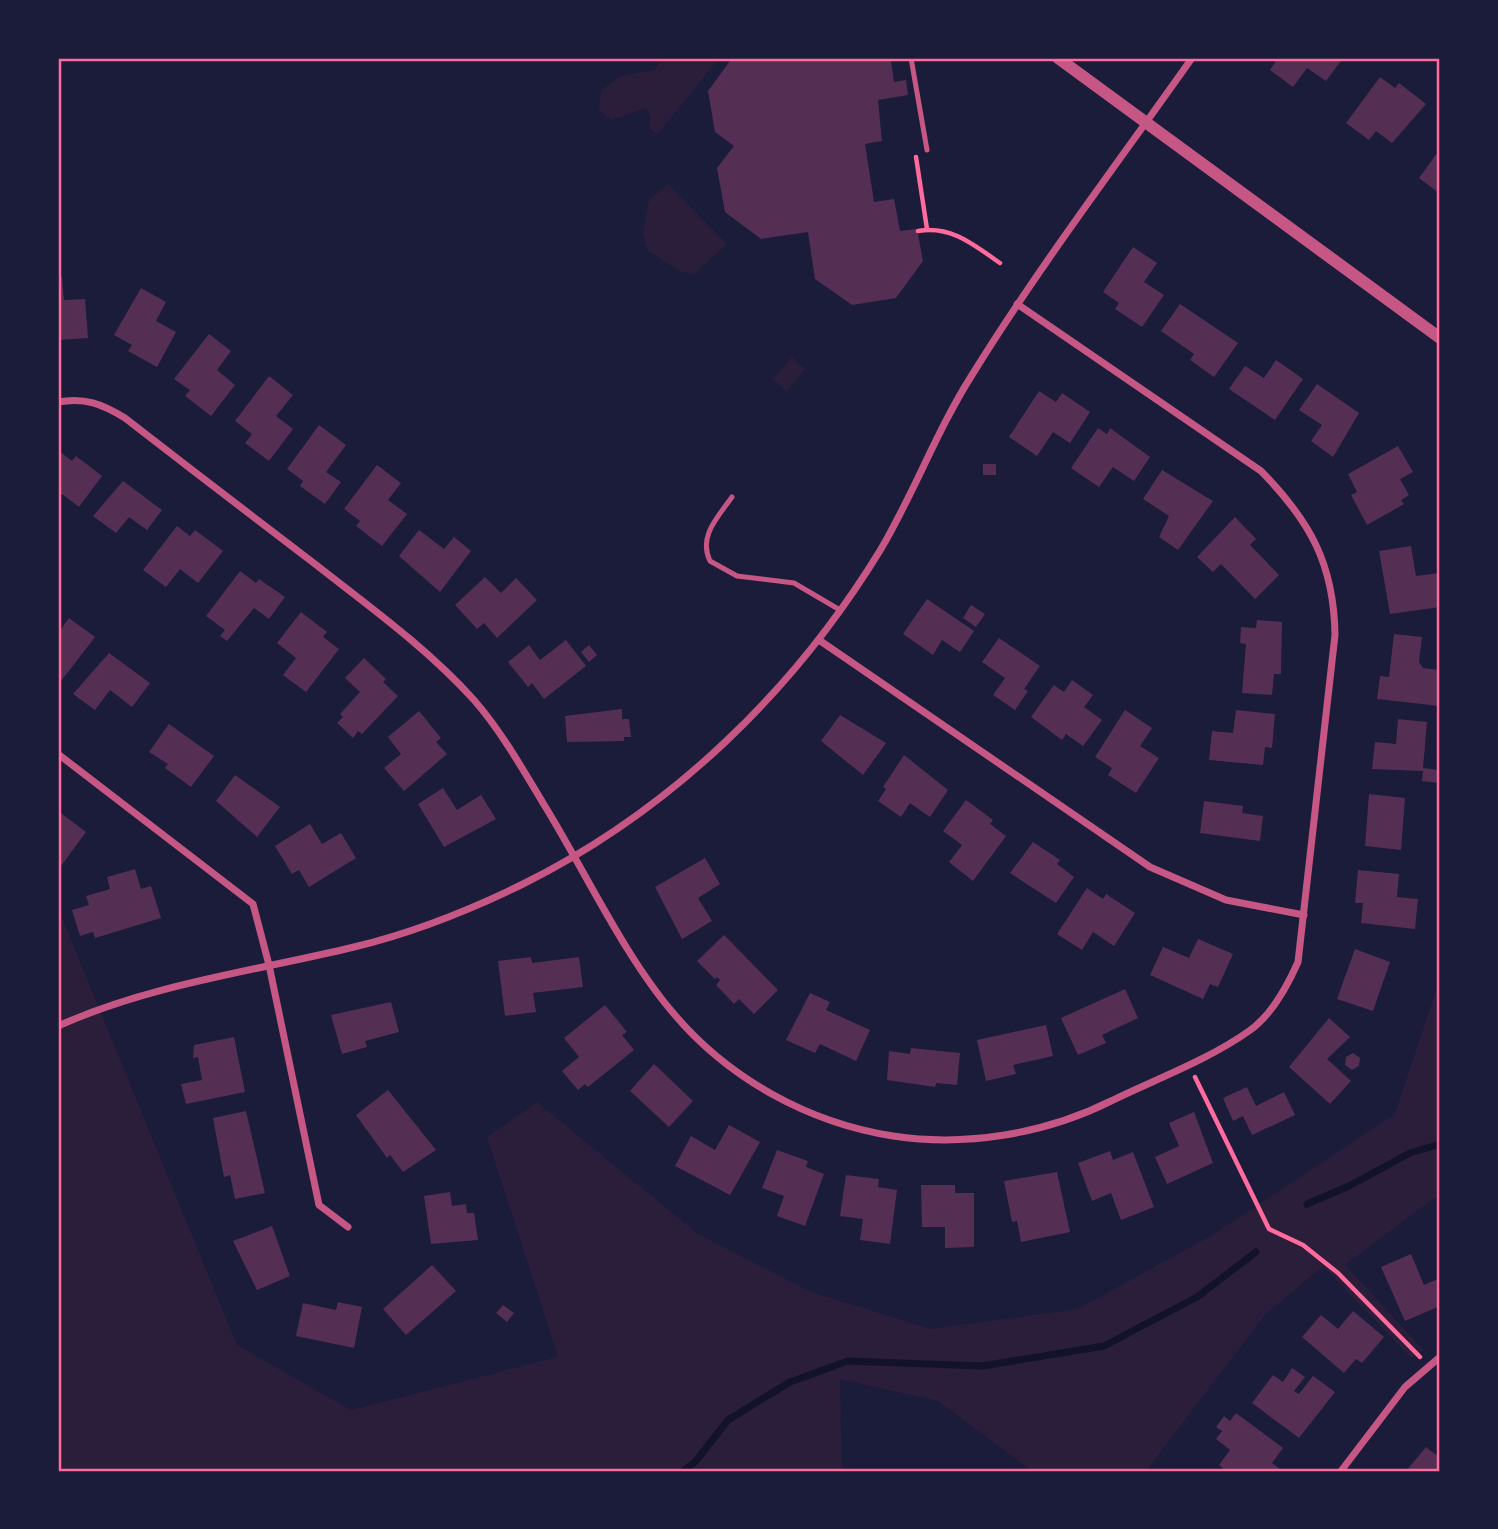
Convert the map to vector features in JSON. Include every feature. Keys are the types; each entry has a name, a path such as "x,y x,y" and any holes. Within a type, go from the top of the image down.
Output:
{"street":[{"path":"1058,58 1440,338"},
{"path":"58,1026 91,1011 172,987 357,946 457,914 576,857 645,810 719,749 771,697 819,640 840,610 881,548 969,379 1017,304 1192,58"},
{"path":"58,402 72,399 98,402 125,418 428,653 476,702 515,756 645,975 674,1015 713,1053 763,1090 820,1118 861,1131 906,1138 954,1139 1003,1135 1050,1127 1085,1113 1252,1030 1274,1006 1298,962 1335,635 1335,604 1325,564 1312,532 1287,498 1261,471 1017,304"},
{"path":"819,640 1150,867 1226,900 1304,915"},
{"path":"58,754 253,904 269,965 319,1205 348,1227"},
{"path":"1342,1471 1405,1387 1440,1357"}],"lane":[{"path":"911,58 928,150"},
{"path":"732,496 709,529 705,543 710,561 737,576 794,583 840,610"}],"path":[{"path":"915,150 928,229"},
{"path":"918,231 928,229 956,233 1000,263"},
{"path":"1188,1063 1269,1229 1303,1245 1338,1273 1428,1366"}],"shaded area":[{"path":"664,58 719,58 658,134 649,129 650,116 646,108 611,120 599,110 601,90 621,76 654,70"},
{"path":"668,184 727,244 694,274 681,272 647,250 643,233 649,200"},
{"path":"792,357 805,369 787,392 773,379"},
{"path":"58,908 237,1345 351,1410 558,1357 487,1137 537,1102 698,1234 811,1292 931,1329 1078,1309 1214,1234 1395,1114 1440,979 1440,1194 1345,1265 1424,1350 1411,1358 1323,1266 1265,1315 1146,1471 1032,1471 938,1401 840,1379 842,1471 58,1471"}],"building":[{"path":"732,58 887,58 891,61 894,82 906,80 908,95 878,100 882,141 865,144 874,202 894,199 900,231 917,229 923,261 896,298 852,305 815,279 808,232 761,239 725,212 717,168 734,146 715,132 708,91"},
{"path":"1278,58 1343,58 1326,81 1307,68 1293,87 1270,70"},
{"path":"1380,77 1395,88 1399,83 1426,104 1392,143 1376,131 1369,140 1346,123"},
{"path":"1440,149 1440,194 1419,178"},
{"path":"1133,247 1157,263 1144,282 1164,295 1142,327 1115,309 1119,303 1103,292"},
{"path":"58,277 62,277 64,300 85,299 88,338 58,340"},
{"path":"141,288 166,302 156,321 176,332 157,367 128,351 132,345 114,335"},
{"path":"1180,304 1238,343 1214,377 1190,360 1194,354 1161,331"},
{"path":"209,334 231,351 217,370 235,385 211,416 185,396 190,390 174,379"},
{"path":"1276,360 1303,379 1275,420 1229,389 1245,366 1264,378"},
{"path":"269,376 293,395 276,416 293,429 269,461 245,443 252,434 235,421"},
{"path":"1317,384 1359,413 1333,457 1311,441 1322,425 1299,410"},
{"path":"1039,391 1056,402 1062,393 1090,412 1070,443 1053,432 1037,456 1009,437"},
{"path":"319,425 346,445 326,472 341,482 325,504 300,486 303,481 287,469"},
{"path":"1098,428 1107,434 1110,428 1150,457 1134,481 1113,467 1099,487 1071,468"},
{"path":"1398,446 1413,472 1400,479 1409,495 1401,500 1404,504 1367,525 1351,495 1357,492 1348,474"},
{"path":"58,450 72,461 76,456 102,476 79,507 62,494 58,499"},
{"path":"983,464 996,464 996,475 983,475"},
{"path":"377,465 401,483 388,500 407,514 382,546 356,526 360,521 344,509"},
{"path":"1162,470 1213,501 1178,550 1159,537 1169,516 1143,499"},
{"path":"123,481 162,510 147,530 129,517 116,533 93,516"},
{"path":"1235,517 1256,539 1250,545 1279,575 1255,599 1221,564 1213,572 1197,557"},
{"path":"177,526 190,536 195,530 223,551 198,583 180,569 166,587 143,570"},
{"path":"419,530 444,549 454,537 471,551 440,592 399,556"},
{"path":"1411,546 1416,576 1440,573 1440,607 1390,614 1379,551"},
{"path":"240,571 256,583 259,579 285,597 269,619 254,608 227,641 220,636 225,630 206,616"},
{"path":"485,577 501,593 516,578 537,600 497,638 484,623 477,629 455,605"},
{"path":"927,599 974,631 960,652 942,640 933,655 903,634"},
{"path":"971,605 985,614 976,627 963,618"},
{"path":"301,612 327,632 323,637 339,649 306,692 283,675 296,658 277,643"},
{"path":"69,618 95,637 58,685 58,633"},
{"path":"1257,620 1282,622 1281,674 1274,674 1272,695 1242,693 1246,644 1240,643 1241,627 1256,628"},
{"path":"1394,634 1422,637 1419,662 1423,668 1440,670 1440,706 1377,699 1380,676 1389,677"},
{"path":"999,638 1040,666 1024,689 1028,691 1015,710 993,695 1005,678 982,662"},
{"path":"566,640 586,666 544,699 532,683 528,687 508,662 529,645 540,660"},
{"path":"589,645 597,655 589,662 581,652"},
{"path":"109,653 150,683 132,707 110,690 95,710 73,694"},
{"path":"364,658 386,679 383,682 398,696 362,734 358,731 353,738 337,723 343,717 340,714 360,692 345,678"},
{"path":"1072,680 1093,695 1084,707 1102,720 1083,746 1066,734 1062,740 1031,717 1054,685 1064,692"},
{"path":"622,709 622,719 629,719 631,737 624,737 624,741 567,742 565,716"},
{"path":"1125,710 1152,728 1140,746 1159,758 1136,793 1108,775 1112,768 1095,757"},
{"path":"1236,710 1275,714 1272,748 1265,747 1263,765 1209,760 1212,731 1233,733"},
{"path":"419,711 441,738 436,742 447,754 404,791 384,768 401,754 388,737"},
{"path":"840,715 886,743 863,775 821,741"},
{"path":"1398,719 1427,722 1423,768 1440,770 1440,783 1422,781 1423,771 1372,769 1375,742 1396,744"},
{"path":"169,724 214,756 191,787 165,768 168,764 149,752"},
{"path":"904,755 948,790 930,817 910,803 901,817 878,801 886,789 883,787"},
{"path":"235,775 280,807 257,837 216,801"},
{"path":"443,788 457,810 481,795 496,819 444,847 418,804"},
{"path":"1369,794 1405,798 1401,850 1365,846"},
{"path":"966,800 993,820 990,824 1006,836 973,881 949,862 962,845 943,831"},
{"path":"1204,801 1243,806 1242,813 1263,816 1260,841 1200,833"},
{"path":"58,811 86,832 58,870"},
{"path":"310,824 322,844 341,833 356,858 309,887 299,870 292,874 275,846"},
{"path":"1033,842 1060,860 1057,864 1074,877 1056,903 1010,873"},
{"path":"705,858 720,884 698,898 712,921 682,939 655,887"},
{"path":"135,869 141,889 151,886 161,918 95,938 93,932 80,936 72,910 89,905 86,896 110,889 107,877"},
{"path":"1358,870 1399,874 1397,897 1418,899 1415,929 1361,923 1363,903 1355,903"},
{"path":"1087,888 1103,899 1106,894 1135,913 1114,946 1093,932 1082,950 1057,934"},
{"path":"724,935 778,990 754,1014 739,999 734,1004 716,985 720,980 717,977 715,979 697,961"},
{"path":"1198,939 1233,954 1218,987 1210,984 1203,999 1150,975 1163,947 1189,958"},
{"path":"1355,949 1390,962 1373,1011 1337,999"},
{"path":"531,957 532,963 579,957 583,987 533,993 536,1012 505,1016 498,961"},
{"path":"1125,989 1138,1018 1102,1035 1106,1043 1078,1055 1061,1018"},
{"path":"810,993 830,1002 826,1010 870,1030 856,1061 820,1044 815,1053 786,1040"},
{"path":"391,1002 399,1032 365,1041 367,1047 342,1054 331,1015"},
{"path":"605,1005 627,1032 622,1035 634,1050 588,1087 585,1084 578,1090 562,1071 579,1057 564,1038"},
{"path":"1329,1018 1350,1037 1327,1059 1351,1081 1330,1104 1289,1067"},
{"path":"1046,1025 1053,1056 1013,1065 1016,1074 986,1081 977,1040"},
{"path":"234,1037 245,1092 186,1104 181,1084 202,1080 198,1057 193,1058 194,1045"},
{"path":"911,1048 960,1053 957,1085 936,1083 935,1087 887,1080 889,1051 910,1054"},
{"path":"1353,1053 1360,1058 1359,1066 1352,1070 1345,1065 1346,1057"},
{"path":"654,1064 693,1101 669,1127 630,1091"},
{"path":"1247,1087 1256,1106 1284,1092 1295,1115 1252,1135 1243,1116 1233,1121 1223,1098"},
{"path":"388,1090 436,1150 403,1172 390,1155 387,1158 356,1115"},
{"path":"246,1111 265,1193 235,1199 230,1175 224,1177 213,1118"},
{"path":"1194,1112 1213,1163 1167,1184 1155,1157 1179,1146 1169,1123"},
{"path":"729,1125 760,1142 730,1195 675,1166 691,1136 715,1150"},
{"path":"777,1150 808,1161 806,1167 824,1174 805,1226 777,1216 784,1196 762,1188"},
{"path":"1110,1151 1113,1160 1133,1152 1154,1207 1121,1220 1111,1193 1092,1201 1078,1163"},
{"path":"1057,1172 1070,1232 1021,1242 1017,1221 1012,1222 1004,1181"},
{"path":"846,1175 879,1179 878,1187 897,1190 890,1244 860,1240 863,1219 840,1216"},
{"path":"921,1185 955,1185 955,1193 974,1193 974,1247 945,1248 945,1227 922,1227"},
{"path":"450,1192 452,1206 466,1204 467,1213 474,1213 478,1240 431,1244 424,1196"},
{"path":"272,1226 290,1276 257,1290 233,1241"},
{"path":"1411,1254 1424,1285 1440,1278 1440,1306 1405,1321 1381,1267"},
{"path":"432,1265 456,1291 406,1335 383,1309"},
{"path":"338,1302 362,1307 354,1348 296,1336 303,1303 336,1310"},
{"path":"503,1305 514,1313 507,1322 496,1313"},
{"path":"1353,1311 1384,1337 1362,1363 1356,1359 1344,1373 1302,1337 1321,1315 1338,1329"},
{"path":"1292,1368 1305,1377 1294,1391 1299,1394 1313,1376 1335,1392 1299,1438 1252,1403 1273,1375 1283,1382"},
{"path":"1236,1413 1283,1448 1272,1463 1279,1468 1276,1471 1226,1471 1219,1465 1230,1450 1216,1439 1222,1431 1216,1427 1224,1416 1230,1421"},
{"path":"1426,1447 1440,1458 1440,1471 1406,1471"}],"waterway":[{"path":"1307,1204 1349,1186 1410,1153 1440,1144"},
{"path":"683,1471 695,1462 728,1420 790,1382 848,1361 982,1366 1104,1346 1197,1297 1256,1252"}]}
